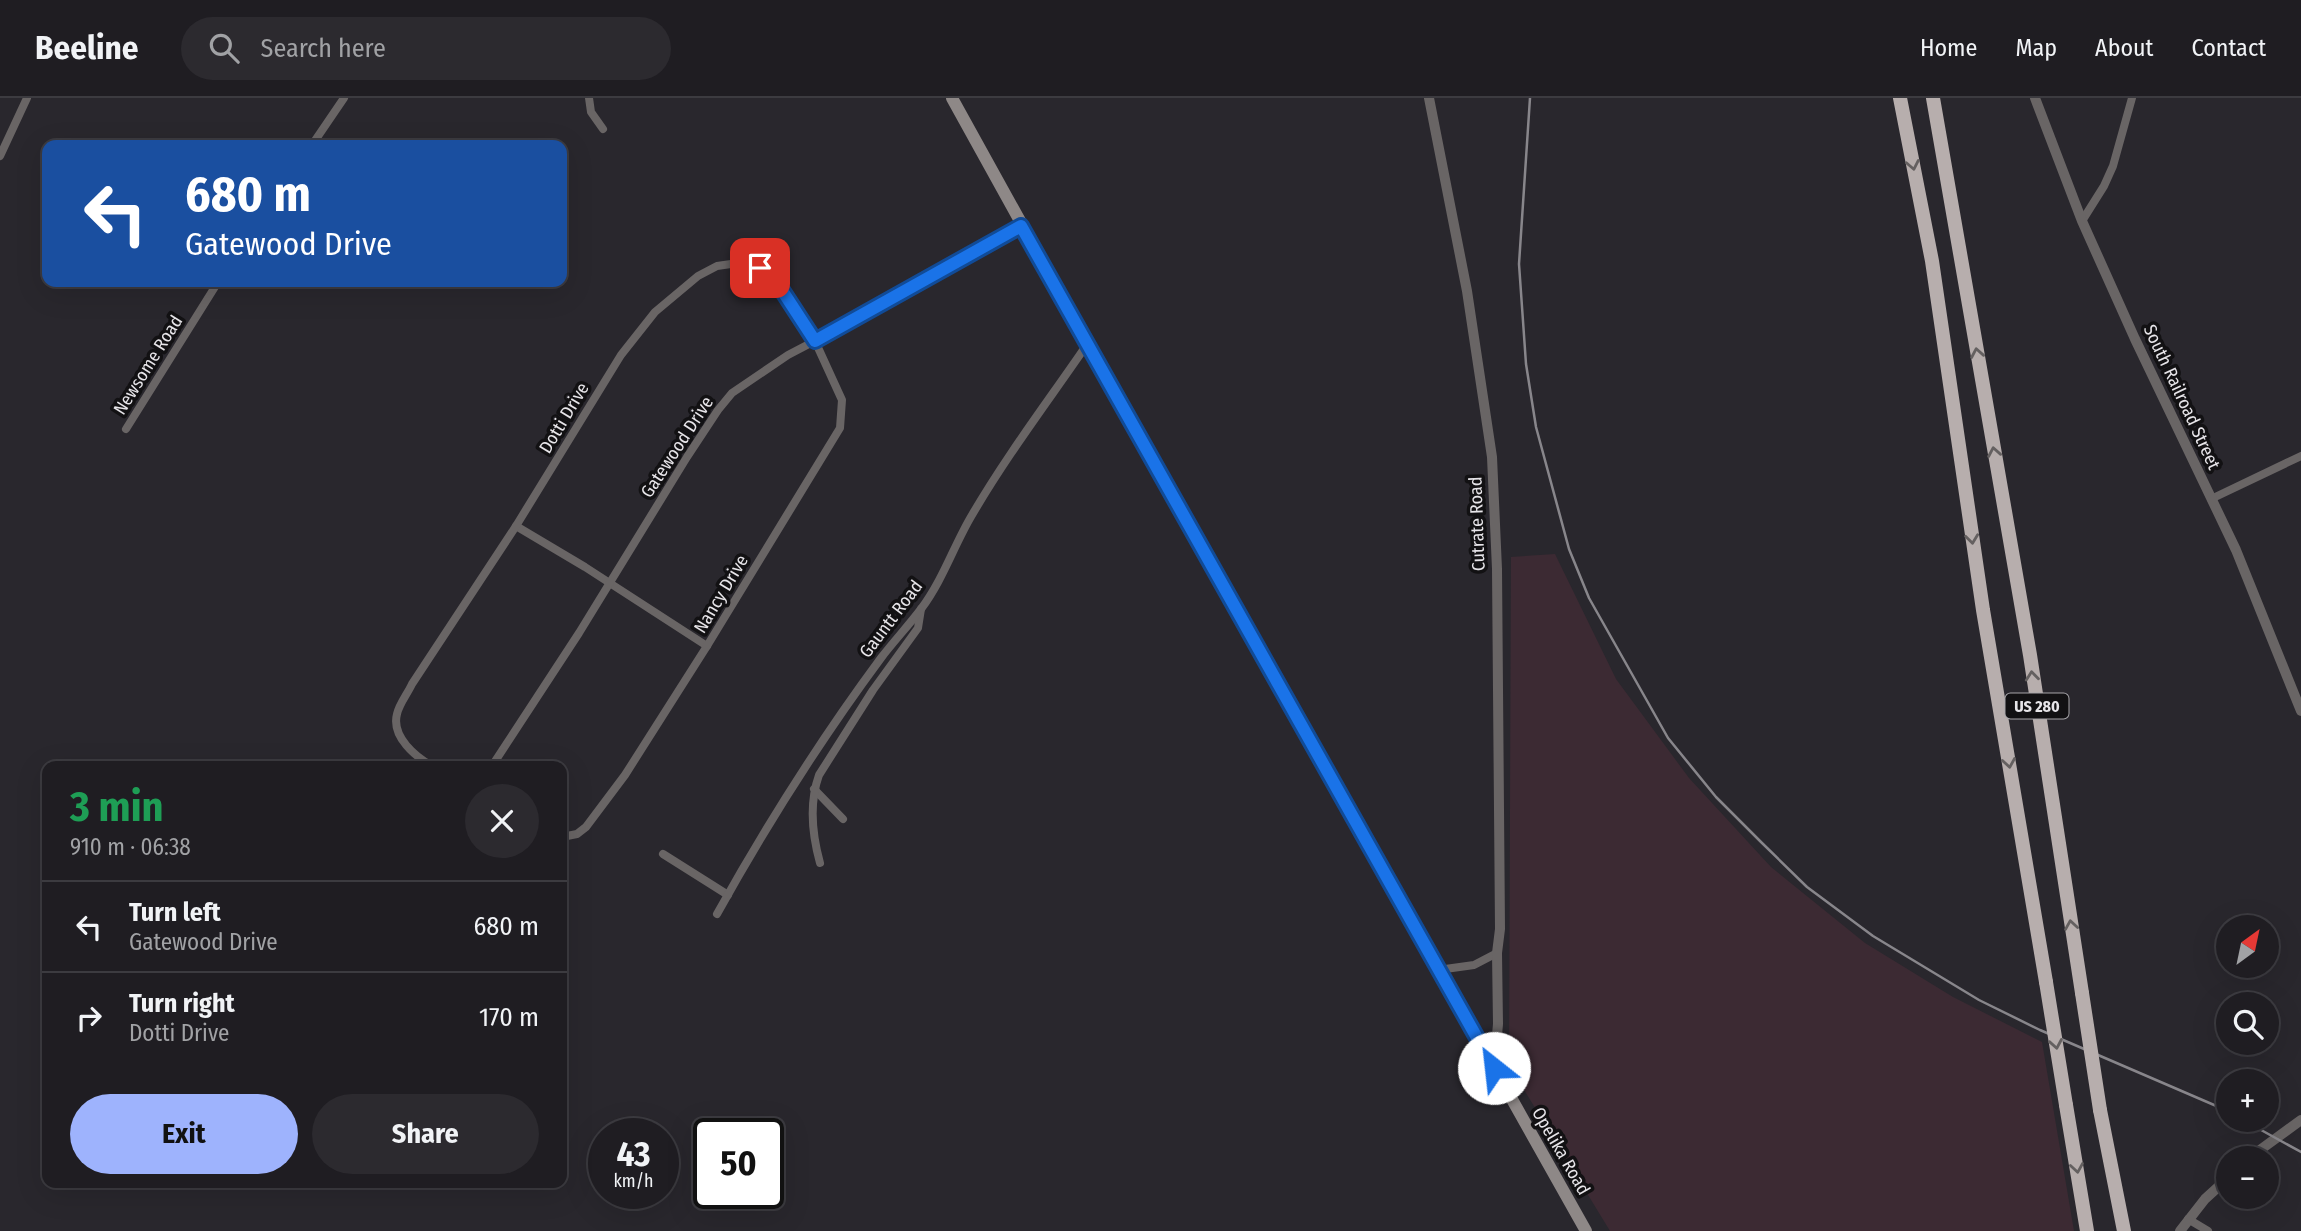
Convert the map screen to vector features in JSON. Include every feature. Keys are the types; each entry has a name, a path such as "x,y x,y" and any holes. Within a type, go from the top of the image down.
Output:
{"highway":[{"name":"US 280","path":"1899,98 1933,261 1983,610 2087,1231"},
{"name":"US 280","path":"1933,98 2030,655 2082,993 2123,1228"}],"main road":[{"name":"Opelika Road","path":"952,98 1021,226 1586,1231"}],"street":[{"path":"0,156 27,98"},
{"path":"315,140 344,98"},
{"path":"589,98 592,112 603,129"},
{"name":"Cutrate Road","path":"1429,98 1467,290 1492,457 1497,569 1500,929 1497,953 1499,1024 1494,1068"},
{"name":"South Railroad Street","path":"2035,98 2082,221 2236,550 2301,710"},
{"path":"2082,221 2113,166 2132,98"},
{"name":"Gatewood Drive","path":"495,761 610,583 687,457 718,410 733,393 760,372 1021,226"},
{"name":"Dotti Drive","path":"423,761 414,756 397,726 396,714 412,684 516,526 621,355 655,312 698,276 717,265 738,263 760,268 776,281 815,341"},
{"name":"Newsome Road","path":"126,429 215,287"},
{"name":"Nancy Drive","path":"567,835 576,834 625,775 840,428 842,400 815,341"},
{"name":"Gauntt Road","path":"717,914 880,659 921,609 999,471 1088,343"},
{"path":"2211,499 2301,456"},
{"path":"516,526 707,646"},
{"path":"820,863 813,830 814,789 819,775 850,725 918,628 921,609"},
{"path":"814,789 843,819"},
{"path":"663,854 727,895"},
{"path":"1438,970 1474,965 1497,953"},
{"path":"2265,1146 2301,1120"},
{"path":"2180,1231 2216,1190"},
{"path":"2188,1219 2208,1231"}],"shaded area":[{"path":"1555,554 1616,679 1689,778 1771,867 1865,943 1953,997 2042,1042 2074,1231 1610,1231 1509,1065 1511,557"}],"railway":[{"path":"1530,98 1519,264 1526,364 1536,427 1569,549 1589,598 1668,738 1716,797 1807,887 1873,936 1979,1000 2040,1030 2216,1106"},
{"path":"2265,1132 2301,1152"}],"route":[{"path":"760,268 776,281 815,341 1021,226 1494,1068"}]}
